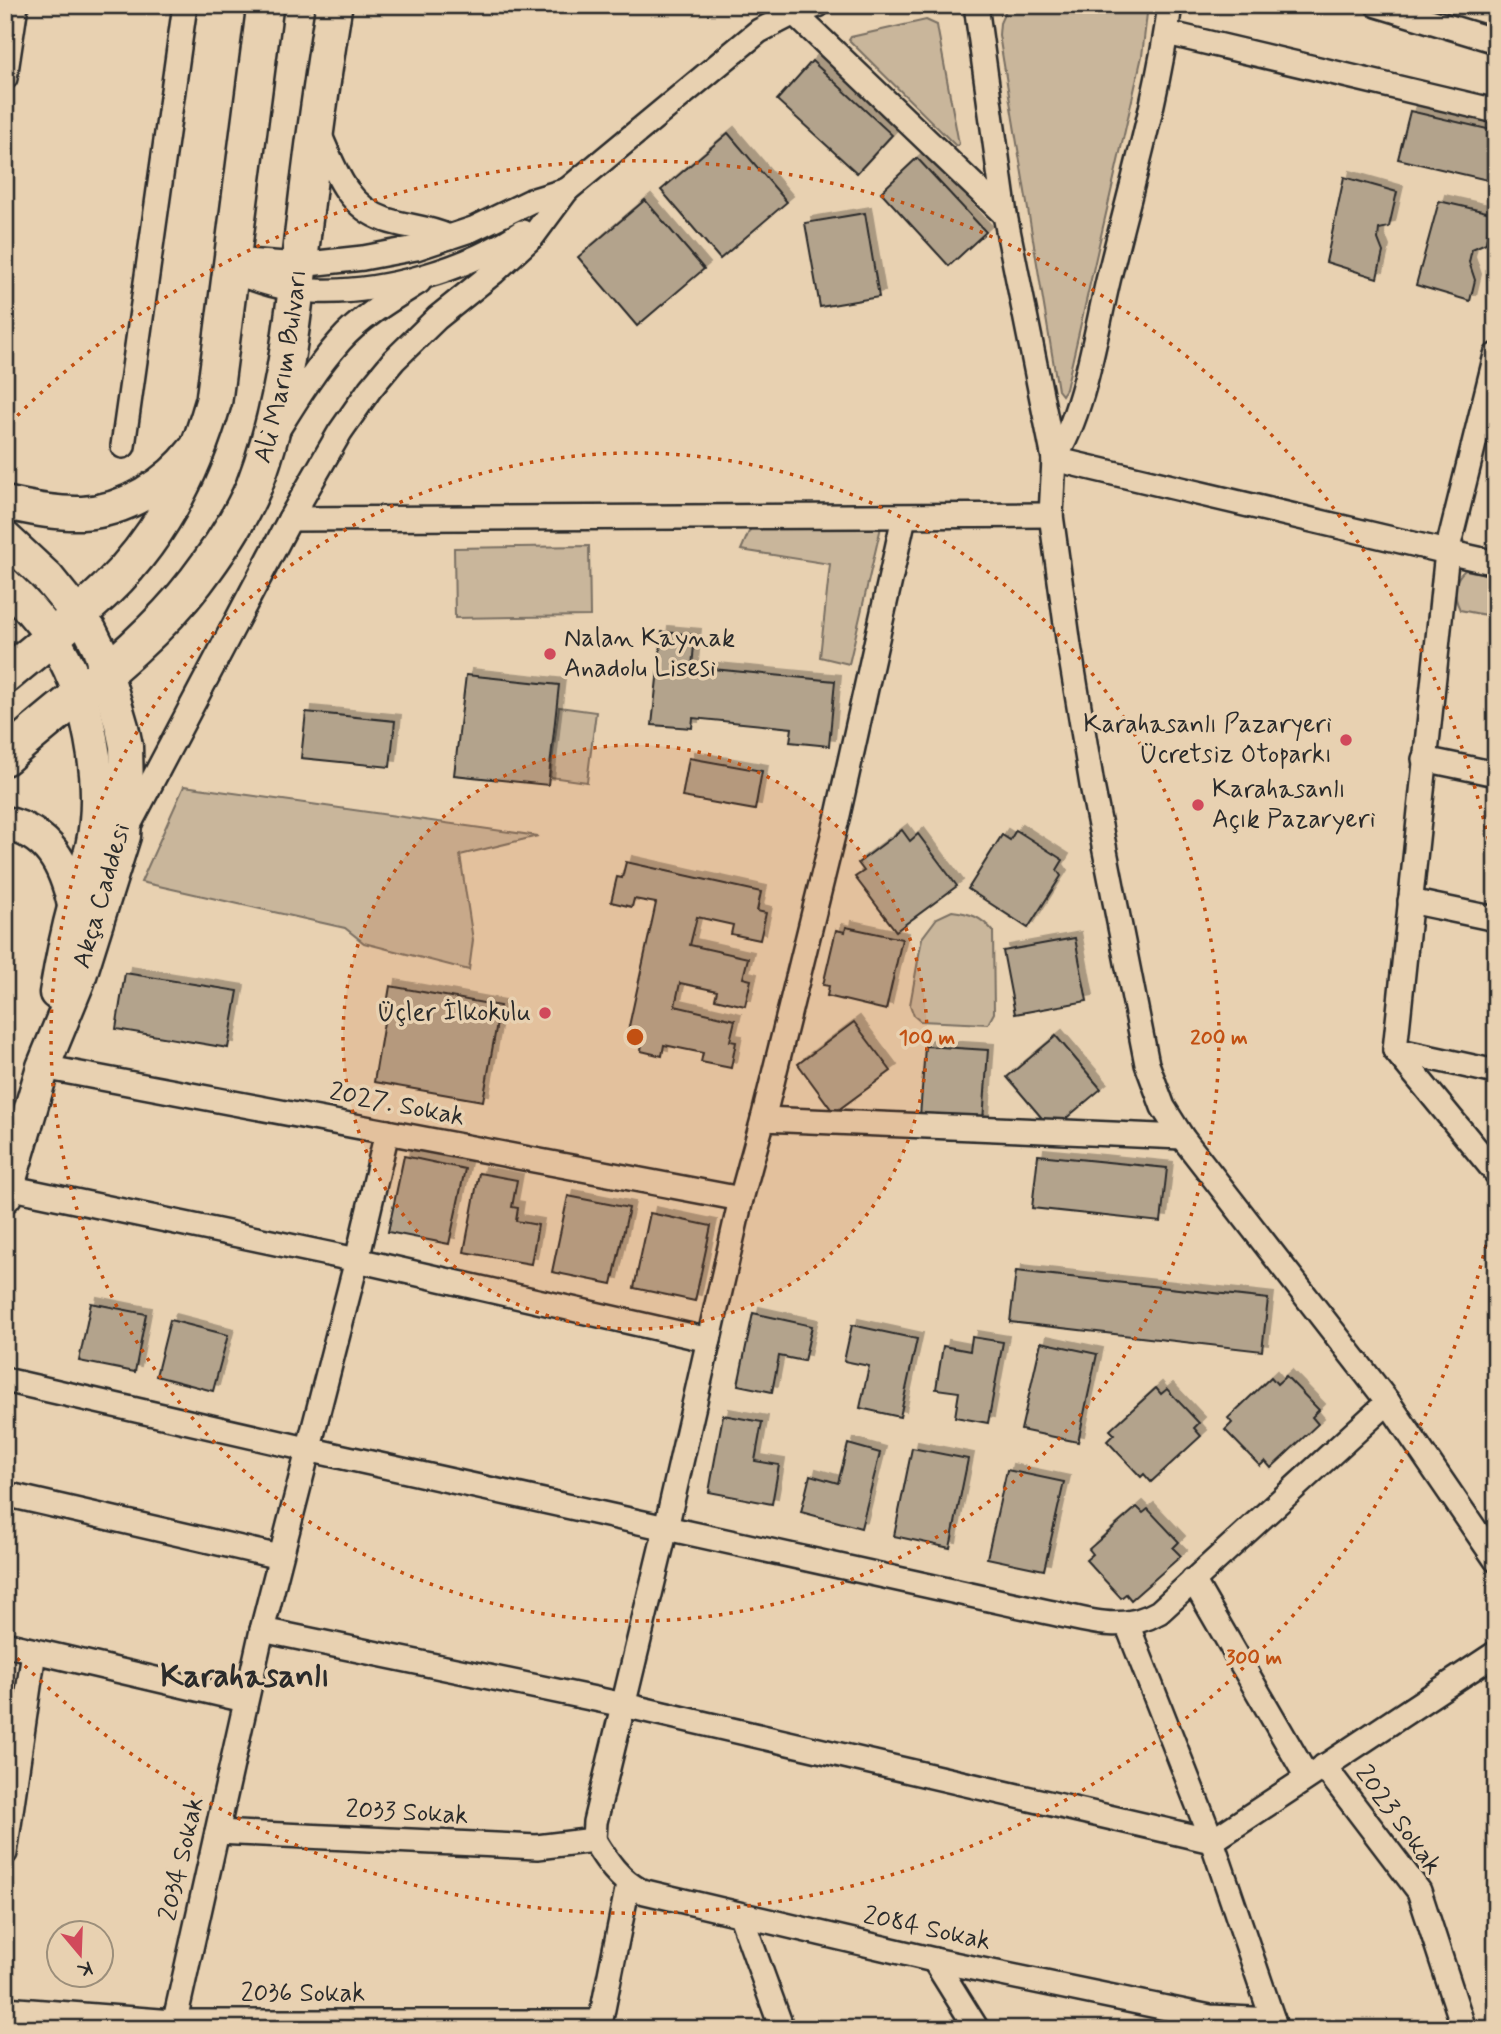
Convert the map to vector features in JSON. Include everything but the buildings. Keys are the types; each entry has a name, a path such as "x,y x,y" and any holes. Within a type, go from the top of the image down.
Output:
{"main road":[{"path":"5,676 114,582 144,545 189,475 214,400 265,5"},
{"name":"Ali Marım Bulvarı","path":"5,757 105,672 170,610 217,551 253,487 285,371 334,5"}],"street":[{"path":"5,78 16,5"},
{"path":"123,446 185,5"},
{"path":"124,836 290,519 340,432 394,360 436,318 494,272 533,236 567,190 759,31 794,13 818,5"},
{"path":"976,5 1005,215 1054,459 1051,515 1055,551 1092,785 1147,1064 1163,1107 1182,1136 1388,1402 1496,1560"},
{"path":"1054,459 1067,440 1082,389 1167,33 1170,5"},
{"path":"1377,5 1496,41"},
{"path":"794,13 1005,215"},
{"path":"1167,33 1496,111"},
{"path":"316,126 341,184 357,204 370,214 386,220 430,229 449,237"},
{"path":"232,265 297,277 416,248 473,229 531,201 567,190"},
{"path":"297,277 313,291 357,289 405,281 466,261 503,244 551,210"},
{"path":"265,450 304,388 341,340 366,317 441,270"},
{"path":"1496,355 1489,411 1447,552 1395,1050 1496,1173"},
{"path":"5,503 81,513 104,510 148,492 187,460 203,438"},
{"path":"1054,459 1496,564"},
{"path":"290,519 1051,515"},
{"path":"600,2025 628,1885 594,1840 595,1822 741,1199 764,1118 838,815 904,517"},
{"name":"Akça Caddesi","path":"5,538 48,578 90,629 116,701 126,746 127,793 124,836 78,982 12,1151 7,1192"},
{"path":"5,584 51,636 64,658 79,695 94,758 97,798 92,848 74,905 43,1067"},
{"path":"1424,759 1496,774"},
{"path":"5,823 33,832 52,852 69,880 74,905"},
{"path":"1410,901 1496,919"},
{"path":"1395,1050 1496,1072"},
{"name":"2027. Sokak","path":"43,1067 741,1199"},
{"path":"764,1118 1182,1136"},
{"name":"2034 Sokak","path":"173,2025 245,1700 387,1132"},
{"path":"7,1192 357,1260 709,1340"},
{"path":"5,1380 307,1449 1119,1626 1146,1620 1159,1612 1388,1402"},
{"path":"5,1494 280,1557"},
{"name":"2023 Sokak","path":"1193,1580 1315,1771 1419,1891 1464,2029"},
{"path":"1127,1624 1212,1841 1274,2024"},
{"path":"262,1630 624,1705 1212,1841 1496,1653"},
{"path":"5,1644 245,1700"},
{"path":"5,1853 34,1651"},
{"name":"2033 Sokak","path":"217,1832 537,1847 594,1840"},
{"name":"2084 Sokak","path":"628,1885 641,1891 741,1916 934,1959 1210,2017 1274,2024"},
{"path":"741,1916 782,2029"},
{"path":"934,1959 977,2029"},
{"name":"2036 Sokak","path":"5,2009 173,2025 600,2025"}],"shaded area":[{"path":"1008,5 1148,5 1142,56 1066,389 1062,395 1058,390 999,35 1000,23"},
{"path":"926,20 937,25 959,144 956,146 849,40 851,37"},
{"path":"751,527 881,527 849,664 820,657 830,564 741,550"},
{"path":"589,546 590,616 455,618 454,548"},
{"path":"1465,570 1496,576 1496,617 1460,610 1455,588"},
{"path":"559,707 596,712 587,782 550,777"},
{"path":"184,786 538,836 460,855 473,940 469,970 364,943 345,928 141,882"},
{"path":"952,911 975,916 993,931 994,1013 988,1024 920,1021 914,1016 910,1005 922,938 937,918"}],"place":[{"name":"Nalan Kaynak Anadolu Lisesi","path":"550,654"},
{"name":"Karahasanlı Pazaryeri Ücretsiz Otoparkı","path":"1346,740"},
{"name":"Karahasanlı Açık Pazaryeri","path":"1198,805"},
{"name":"Üçler İlkokulu","path":"545,1013"}],"district":[{"name":"Karahasanlı","path":"245,1677"}]}
